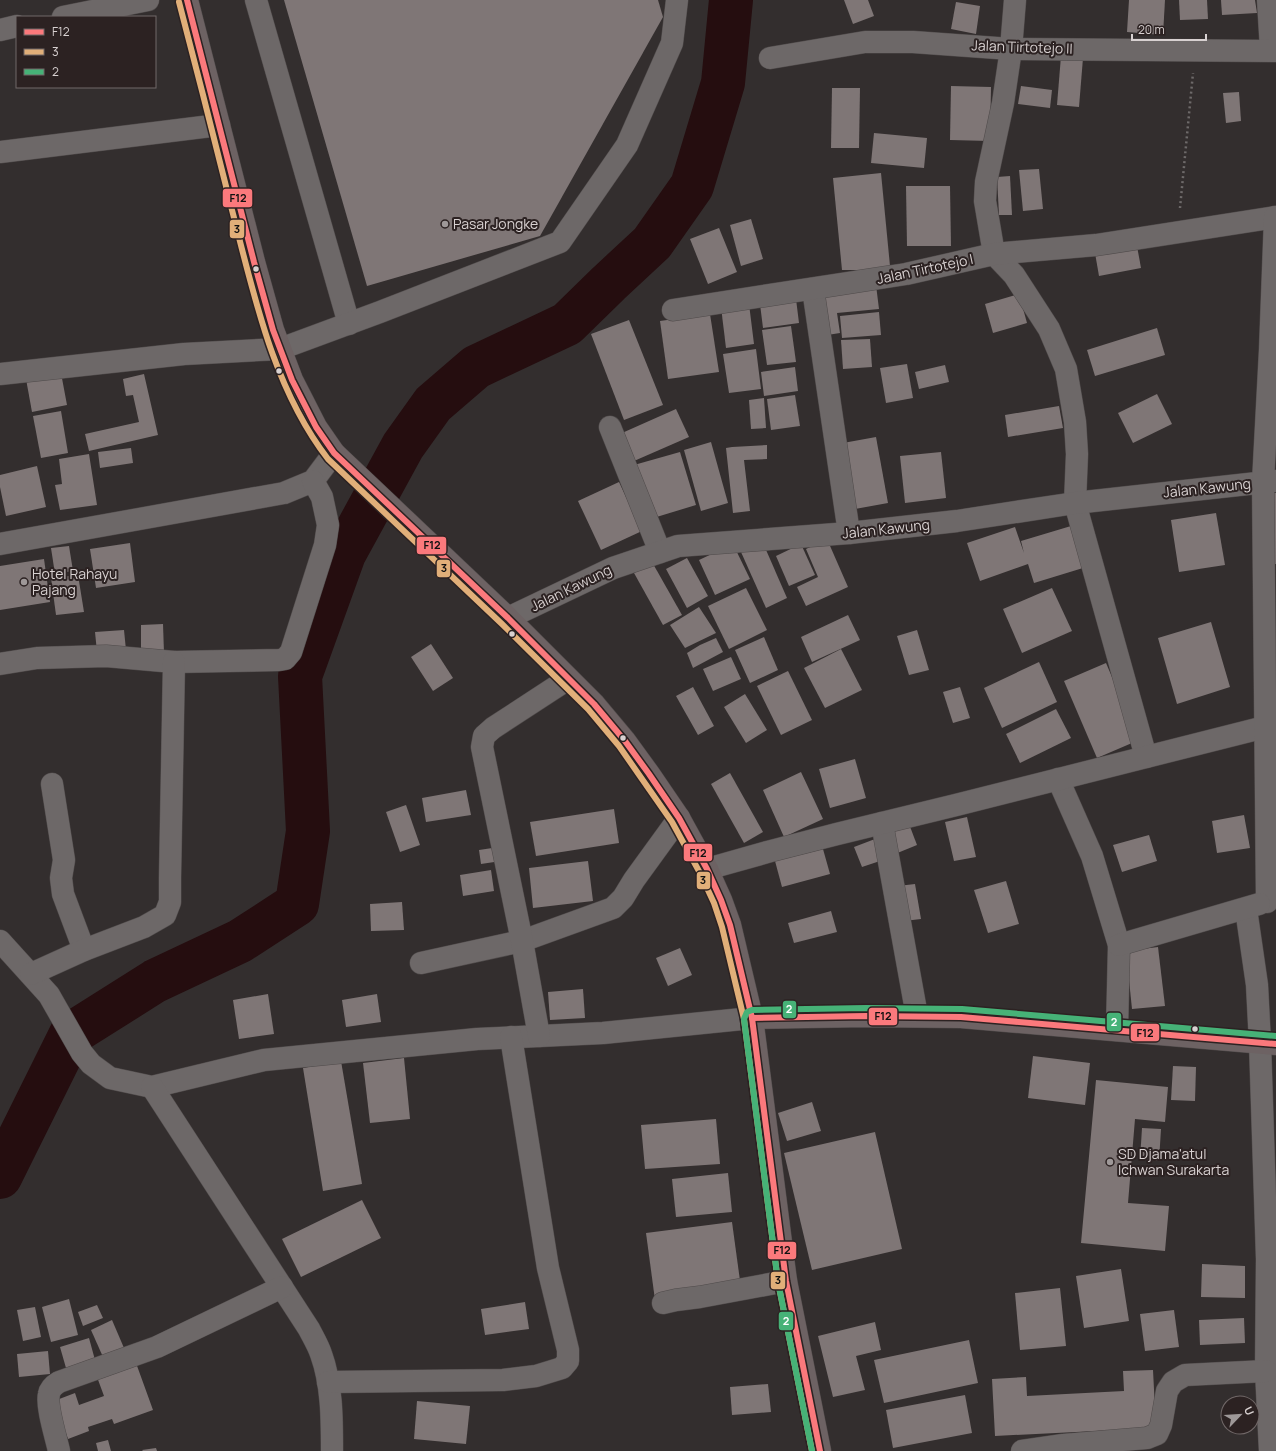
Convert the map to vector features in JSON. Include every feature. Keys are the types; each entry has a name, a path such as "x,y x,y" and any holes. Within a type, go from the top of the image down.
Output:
{"main road":[{"path":"187,0 254,262 273,330 292,380 316,427 334,453 351,470 508,618 594,704 625,741 679,818 707,870 721,900 730,925 752,1018 786,1281 820,1451"},
{"path":"752,1018 866,1016 961,1017 1268,1044"}],"street":[{"path":"68,16 148,0"},
{"path":"256,0 349,324"},
{"path":"0,374 184,354 280,349 349,324 560,242 627,145 672,42 677,0"},
{"path":"1015,0 1011,49 1003,103 986,182 985,201 994,254 1014,275 1049,330 1066,369 1075,422 1077,454 1075,503 1146,757"},
{"path":"1268,0 1273,50"},
{"path":"0,30 16,26"},
{"name":"Jalan Tirtotejo II","path":"770,58 865,42 912,42 1011,49 1273,50"},
{"path":"0,152 219,125"},
{"path":"1118,945 1272,901 1265,727 1270,350 1275,217"},
{"name":"Jalan Tirtotejo I","path":"673,310 906,274 994,254 1096,245 1275,217"},
{"path":"813,289 849,533"},
{"path":"610,427 660,552"},
{"path":"0,544 284,493 313,480 334,453"},
{"path":"0,664 37,658 106,656 174,662 285,659 291,652 325,545 328,525 322,497 313,480"},
{"name":"Jalan Kawung","path":"508,618 613,568 660,552 686,546 849,533 957,521 1075,503 1269,481"},
{"path":"31,974 84,950 144,928 165,914 170,902 174,662"},
{"path":"538,1036 522,941 482,747 484,736 493,728 568,679"},
{"path":"707,870 771,851 1265,727"},
{"path":"1058,780 1092,856 1118,945 1117,1030"},
{"path":"52,784 64,860 61,878 63,894 84,950"},
{"path":"421,963 522,941 613,908 623,898 634,880 679,818"},
{"path":"882,823 917,1016"},
{"path":"1246,909 1257,985 1268,1044 1266,1371 1270,1451"},
{"path":"0,940 49,995 82,1053 91,1064 110,1078 152,1087 264,1060 477,1038 603,1033 752,1018"},
{"path":"328,1382 503,1380 536,1376 562,1368 568,1361 568,1350 548,1268 512,1037"},
{"path":"152,1087 309,1329 321,1353 328,1382 332,1420 332,1451"},
{"path":"663,1304 676,1300 786,1281"},
{"path":"59,1451 48,1402 49,1393 52,1386 59,1382 157,1347 282,1287"},
{"path":"1022,1451 1064,1448 1147,1438 1156,1434 1161,1425 1167,1391 1173,1382 1185,1375 1266,1371"}],"path":[{"path":"1178,232 1195,50"}],"building":[{"path":"284,0 658,0 663,17 540,236 367,286"},
{"path":"844,0 868,0 874,16 853,24"},
{"path":"1129,0 1165,0 1163,35 1127,32"},
{"path":"1179,0 1207,0 1208,19 1180,20"},
{"path":"1221,0 1255,0 1257,13 1222,15"},
{"path":"956,2 980,6 976,34 951,29"},
{"path":"1061,56 1083,58 1079,107 1057,105"},
{"path":"951,86 991,87 990,141 950,140"},
{"path":"1021,86 1052,90 1050,108 1018,104"},
{"path":"832,88 860,88 859,148 831,148"},
{"path":"1239,92 1241,121 1226,123 1223,93"},
{"path":"874,133 927,138 924,168 871,163"},
{"path":"1039,169 1043,209 1023,211 1019,170"},
{"path":"881,173 890,266 865,270 842,270 833,178"},
{"path":"1010,176 1012,215 999,215 997,177"},
{"path":"906,186 950,186 951,246 907,246"},
{"path":"751,219 763,259 741,266 730,225"},
{"path":"719,228 737,272 708,284 690,239"},
{"path":"1137,246 1141,268 1099,276 1095,253"},
{"path":"876,285 879,309 837,313 840,333 821,336 815,294"},
{"path":"1019,294 1027,323 993,333 985,304"},
{"path":"796,299 799,323 763,328 760,304"},
{"path":"749,304 754,344 726,348 721,307"},
{"path":"879,312 881,335 842,338 840,316"},
{"path":"710,314 719,372 668,379 660,321"},
{"path":"629,320 663,405 624,420 591,334"},
{"path":"791,326 796,362 767,365 762,330"},
{"path":"1157,328 1165,355 1095,376 1087,350"},
{"path":"870,339 872,367 843,369 841,340"},
{"path":"756,349 761,389 729,393 723,354"},
{"path":"907,364 913,398 886,403 880,368"},
{"path":"945,365 949,382 919,389 915,372"},
{"path":"795,367 798,391 764,396 761,372"},
{"path":"61,373 67,405 32,412 26,379"},
{"path":"144,374 158,435 89,451 85,434 139,422 133,395 126,396 123,379"},
{"path":"1157,394 1172,424 1133,443 1118,413"},
{"path":"795,395 800,426 771,430 767,399"},
{"path":"764,398 766,428 751,429 749,400"},
{"path":"1059,406 1063,428 1008,437 1005,415"},
{"path":"676,409 689,437 634,461 622,433"},
{"path":"61,411 68,453 41,458 33,416"},
{"path":"876,437 888,503 855,509 843,443"},
{"path":"711,442 728,503 701,511 684,450"},
{"path":"767,445 767,459 744,460 750,511 733,513 726,448"},
{"path":"131,448 133,463 100,468 98,452"},
{"path":"680,452 696,505 650,519 634,465"},
{"path":"941,452 946,498 905,503 900,456"},
{"path":"89,454 97,505 60,510 55,485 62,484 59,459"},
{"path":"37,466 46,507 6,516 0,487 0,475"},
{"path":"619,482 642,531 601,550 578,501"},
{"path":"1269,493 1276,493 1276,564 1269,564"},
{"path":"1216,513 1225,565 1179,572 1171,520"},
{"path":"1071,526 1083,568 1034,583 1028,564 980,581 967,543 1015,527 1024,553 1021,541"},
{"path":"827,539 848,587 806,606 797,587 818,577 806,549"},
{"path":"130,543 135,582 96,588 90,549"},
{"path":"763,543 787,598 766,608 741,552"},
{"path":"733,544 750,579 715,595 699,560"},
{"path":"801,544 815,575 789,586 776,556"},
{"path":"69,546 73,571 55,574 51,548"},
{"path":"687,558 708,596 687,608 666,569"},
{"path":"44,559 50,602 0,610 0,566"},
{"path":"652,562 682,615 663,625 634,573"},
{"path":"78,575 84,612 56,615 51,578"},
{"path":"746,588 767,630 729,649 708,606"},
{"path":"1052,588 1072,631 1022,653 1003,609"},
{"path":"699,607 716,633 685,648 670,625"},
{"path":"848,615 860,640 812,662 801,637"},
{"path":"1211,622 1230,687 1177,704 1158,638"},
{"path":"163,624 164,653 141,654 141,625"},
{"path":"124,630 126,650 97,652 95,632"},
{"path":"917,630 929,670 909,675 897,636"},
{"path":"764,637 778,670 750,683 735,650"},
{"path":"716,638 723,652 693,668 687,653"},
{"path":"431,644 453,678 433,691 411,657"},
{"path":"841,649 862,690 825,708 804,668"},
{"path":"731,657 741,679 713,691 703,669"},
{"path":"1039,662 1057,702 1002,728 984,688"},
{"path":"1106,663 1139,740 1097,758 1064,681"},
{"path":"788,671 812,720 781,735 757,686"},
{"path":"693,687 714,726 698,735 676,696"},
{"path":"960,687 970,718 953,723 943,692"},
{"path":"745,694 767,730 746,743 724,707"},
{"path":"1056,709 1071,738 1020,763 1006,734"},
{"path":"855,759 866,798 830,808 819,769"},
{"path":"801,772 823,819 784,837 763,790"},
{"path":"730,773 763,832 744,843 711,784"},
{"path":"466,790 471,815 426,822 422,798"},
{"path":"406,805 420,845 400,852 386,812"},
{"path":"614,809 619,843 536,856 530,822"},
{"path":"1244,815 1250,848 1217,853 1212,821"},
{"path":"967,817 976,857 954,861 945,822"},
{"path":"909,824 917,845 895,854 887,832"},
{"path":"1149,835 1157,861 1122,872 1113,845"},
{"path":"875,839 883,860 862,867 854,847"},
{"path":"499,847 501,861 481,864 479,850"},
{"path":"823,849 830,874 782,887 775,861"},
{"path":"588,861 593,901 533,908 529,868"},
{"path":"491,870 494,891 463,896 460,875"},
{"path":"1006,881 1019,924 988,933 974,890"},
{"path":"915,884 921,919 904,921 898,886"},
{"path":"402,902 404,930 371,931 370,904"},
{"path":"831,911 837,932 794,943 788,923"},
{"path":"1158,947 1165,1006 1132,1009 1126,951"},
{"path":"680,948 692,975 668,986 656,958"},
{"path":"583,989 585,1018 550,1020 548,992"},
{"path":"268,994 274,1034 239,1039 233,1000"},
{"path":"377,994 381,1022 346,1027 342,1000"},
{"path":"1033,1056 1090,1063 1085,1105 1028,1098"},
{"path":"404,1058 410,1119 370,1123 363,1063"},
{"path":"341,1061 362,1184 323,1191 303,1068"},
{"path":"1173,1066 1196,1067 1195,1101 1171,1100"},
{"name":"SD Djama'atul Ichwan Surakarta","path":"1096,1080 1168,1087 1165,1122 1135,1119 1128,1203 1169,1206 1165,1251 1081,1243"},
{"path":"812,1102 821,1131 787,1141 778,1113"},
{"path":"716,1119 720,1164 645,1169 641,1125"},
{"path":"1142,1128 1161,1129 1159,1161 1140,1159"},
{"path":"875,1132 902,1249 812,1270 784,1153"},
{"path":"728,1173 732,1212 676,1217 672,1179"},
{"path":"362,1200 381,1238 301,1277 282,1239"},
{"path":"732,1222 741,1288 655,1300 646,1233"},
{"path":"1202,1264 1245,1266 1245,1298 1201,1297"},
{"path":"1121,1269 1129,1321 1084,1328 1076,1276"},
{"path":"1060,1288 1066,1346 1020,1350 1015,1293"},
{"path":"69,1299 78,1335 51,1342 42,1307"},
{"path":"525,1302 529,1329 485,1335 481,1309"},
{"path":"97,1305 103,1318 83,1326 78,1312"},
{"path":"35,1307 41,1337 23,1341 17,1310"},
{"path":"1174,1310 1179,1347 1145,1351 1140,1314"},
{"path":"1244,1318 1245,1343 1200,1345 1199,1320"},
{"path":"112,1320 124,1348 103,1357 91,1330"},
{"path":"875,1322 881,1350 856,1356 865,1390 833,1397 818,1336"},
{"path":"89,1338 95,1360 66,1368 60,1347"},
{"path":"969,1340 978,1383 884,1403 874,1360"},
{"path":"48,1351 50,1374 19,1377 17,1354"},
{"path":"136,1363 153,1410 114,1424 112,1419 88,1427 89,1431 68,1439 54,1401 75,1393 79,1405 104,1396 97,1377"},
{"path":"1153,1370 1156,1428 995,1436 992,1379 1026,1377 1027,1396 1124,1391 1123,1371"},
{"path":"768,1384 771,1412 732,1415 730,1387"},
{"path":"965,1395 972,1433 893,1448 886,1410"},
{"path":"417,1401 470,1406 466,1444 414,1439"},
{"path":"108,1440 111,1451 98,1451 96,1443"},
{"path":"156,1448 157,1451 142,1450"}],"waterway":[{"path":"0,1177 71,1034 155,981 240,941 297,904 308,831 300,676 344,554 403,446 433,404 476,367 567,324 652,243 692,186 723,83 731,0"}],"transit line":[{"name":"F12","path":"187,0 254,262 273,330 292,380 316,427 334,453 508,618 594,704 625,741 679,818 707,869 721,900 730,925 752,1018 786,1281 820,1451"},
{"name":"3","path":"179,2 258,307 279,371 293,402 309,431 328,459 502,624 588,709 619,746 672,822 700,873 714,903 722,927 744,1019 778,1282 812,1451"},
{"name":"2","path":"812,1451 778,1282 744,1019 747,1012 752,1010 866,1008 962,1009 1276,1036"},
{"name":"F12","path":"752,1018 866,1016 961,1017 1276,1044"}],"place":[{"name":"Pasar Jongke","path":"445,224"},
{"name":"Hotel Rahayu Pajang","path":"24,582"},
{"name":"SD Djama'atul Ichwan Surakarta","path":"1110,1162"}]}
